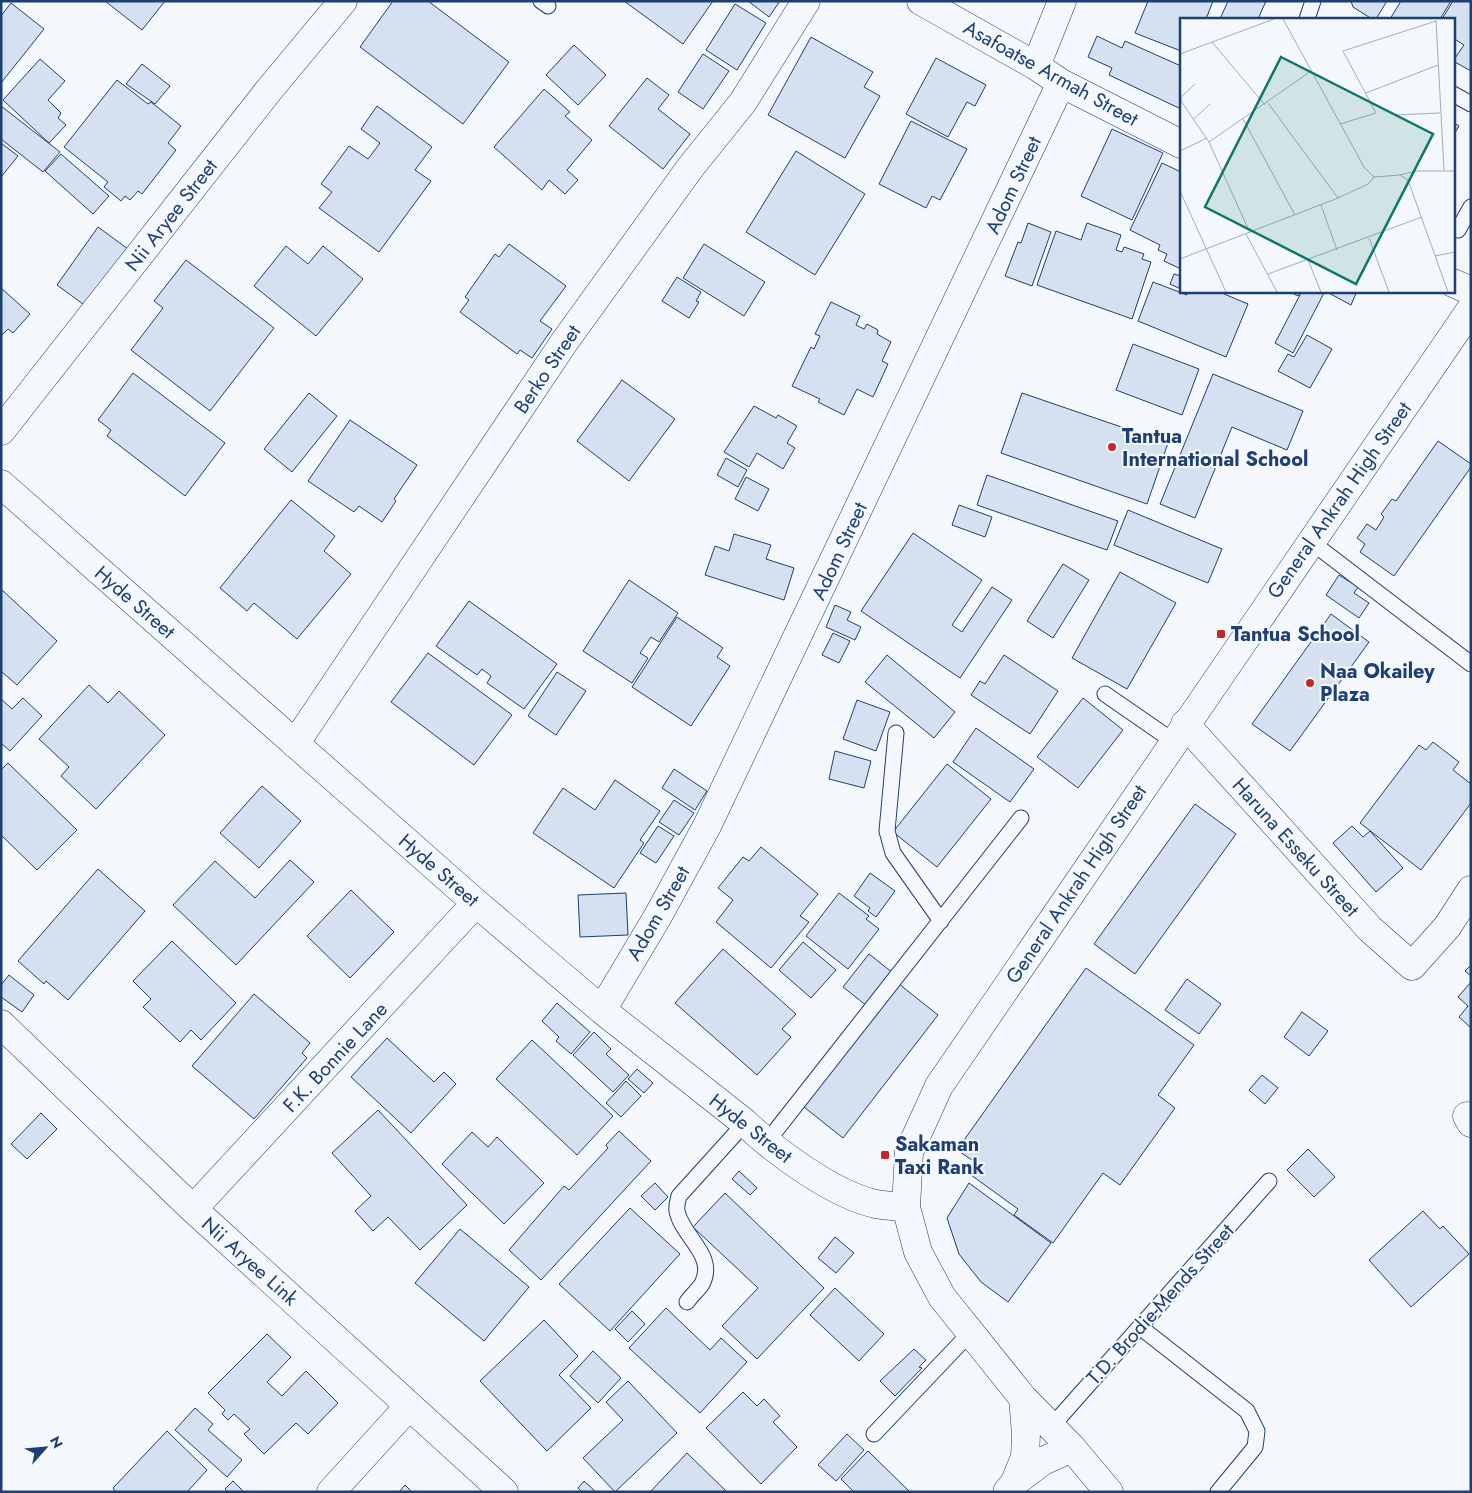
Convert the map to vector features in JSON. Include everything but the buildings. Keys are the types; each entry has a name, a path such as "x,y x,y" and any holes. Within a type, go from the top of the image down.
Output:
{"street":[{"name":"Nii Aryee Street","path":"1,431 262,98 343,1"},
{"name":"Berko Street","path":"295,744 565,340 690,168 743,102 806,1"},
{"name":"Asafoatse Armah Street","path":"921,1 1036,66 1061,83 1180,143"},
{"path":"1036,66 1062,1"},
{"name":"Adom Street","path":"602,1010 658,916 707,826 1061,83"},
{"path":"1454,282 1471,291"},
{"name":"General Ankrah High Street","path":"1109,1492 1072,1448 1023,1398 942,1298 918,1252 906,1207 909,1152 939,1086 1179,732 1471,308"},
{"name":"Hyde Street","path":"1,484 476,903 602,1010 745,1123 766,1143 831,1186 875,1204 906,1207"},
{"name":"Haruna Esseku Street","path":"1179,732 1370,928 1412,966 1447,926 1471,890"},
{"name":"F.K. Bonnie Lane","path":"193,1209 476,903"},
{"name":"Nii Aryee Link","path":"1,1024 193,1209 504,1492"},
{"path":"1011,1487 1025,1457 1026,1434 1023,1398"},
{"path":"331,1492 408,1406"},
{"path":"1011,1487 1043,1461 1072,1448"}],"lane":[{"path":"1454,95 1471,104"},
{"path":"1458,230 1471,207"},
{"path":"1310,541 1471,664"},
{"path":"1106,694 1179,732"},
{"path":"896,733 887,831 894,853 941,921"},
{"path":"766,1143 1022,818"},
{"path":"687,1302 702,1284 706,1268 702,1254 683,1226 676,1210 679,1196 745,1123"},
{"name":"T.D. Brodie-Mends Street","path":"1051,1426 1269,1181"},
{"path":"1140,1327 1247,1411 1257,1431 1255,1447 1218,1492"},
{"path":"874,1434 970,1333"}],"place":[{"name":"Tantua International School","path":"1112,447"},
{"name":"Tantua School","path":"1221,634"},
{"name":"Naa Okailey Plaza","path":"1310,683"},
{"name":"Sakaman Taxi Rank","path":"885,1155"}]}
